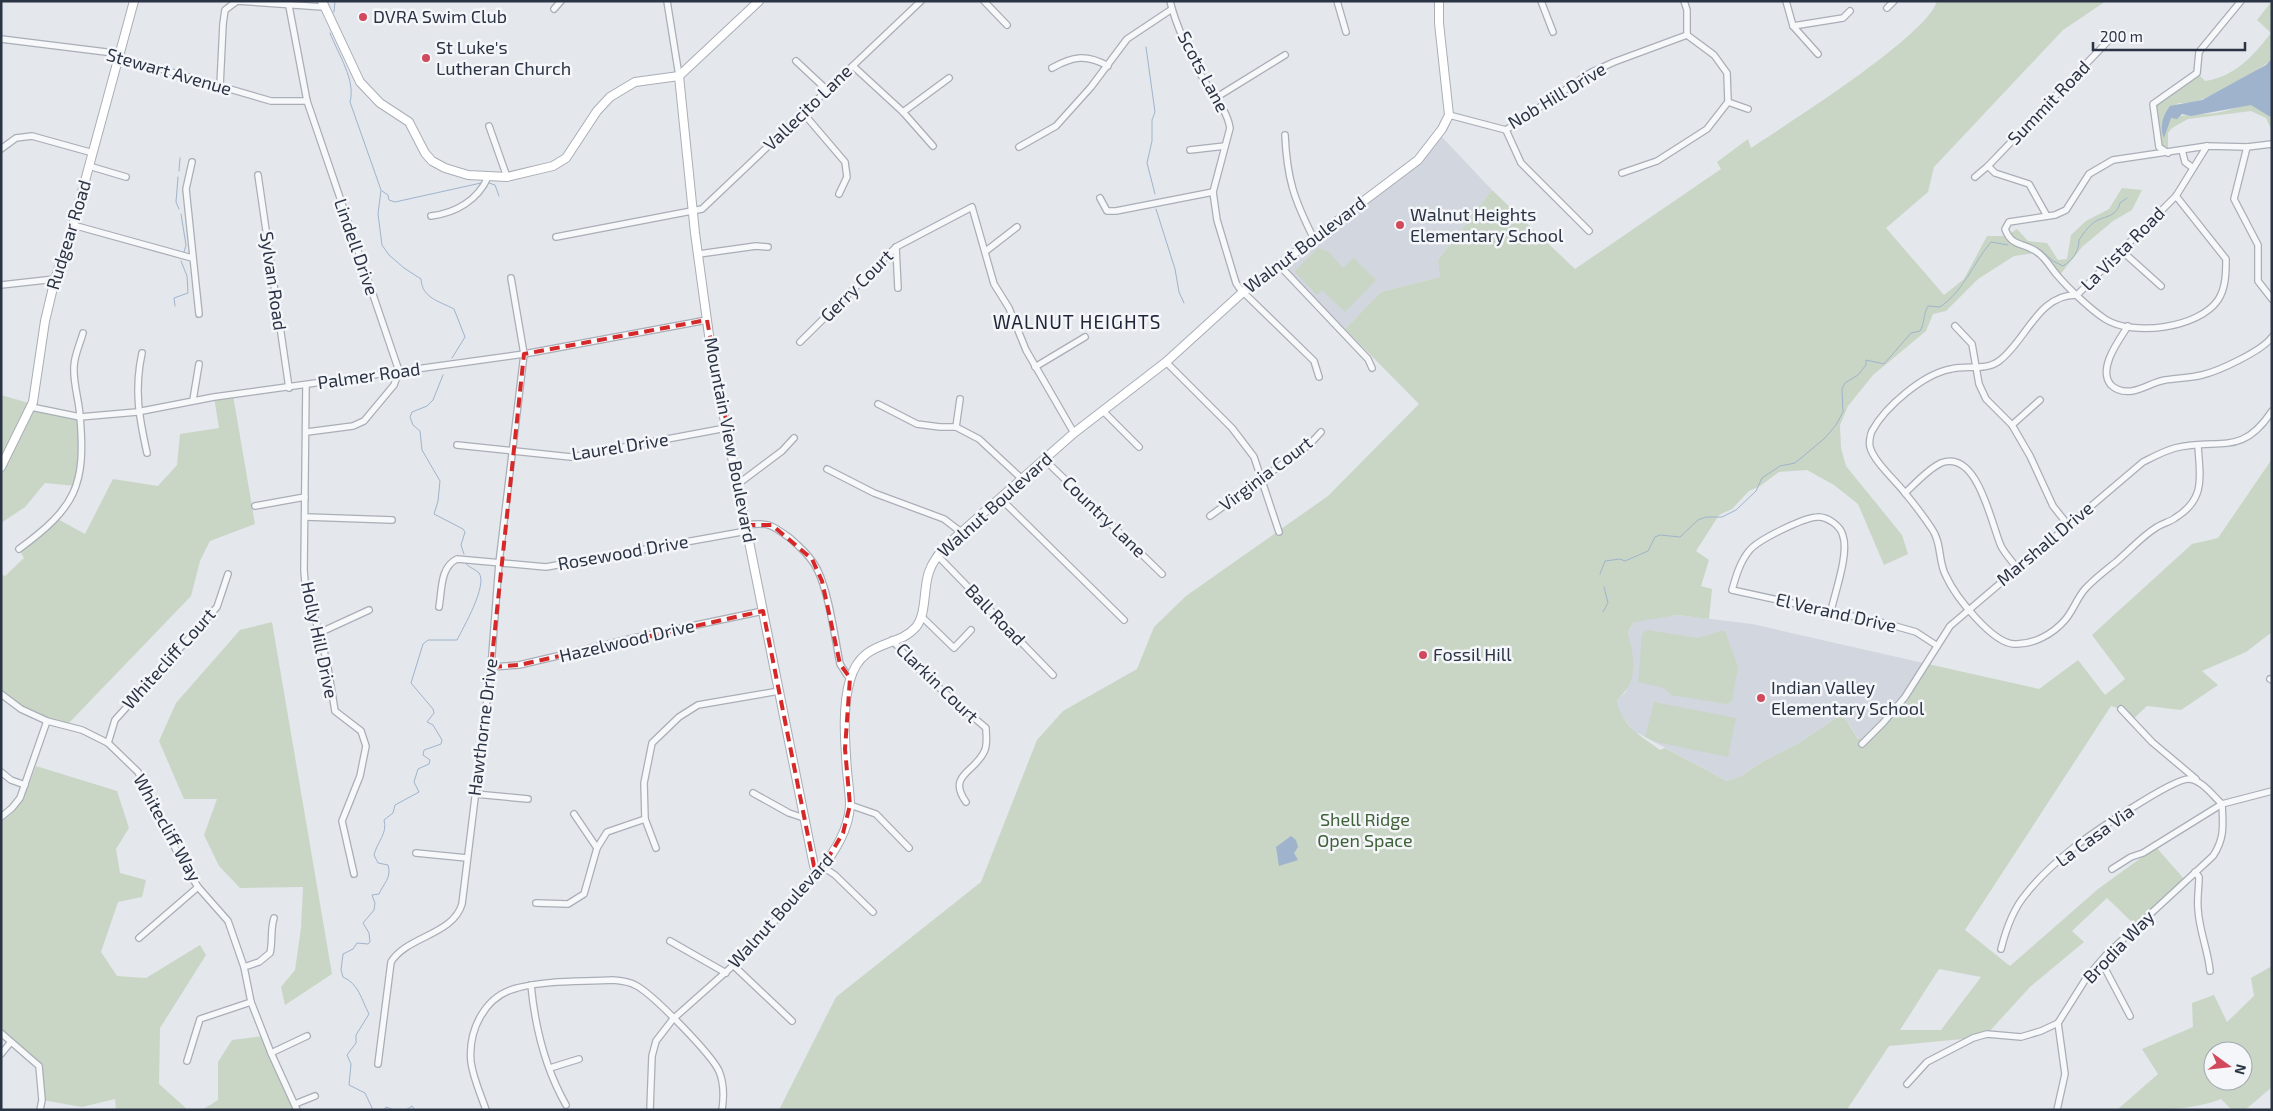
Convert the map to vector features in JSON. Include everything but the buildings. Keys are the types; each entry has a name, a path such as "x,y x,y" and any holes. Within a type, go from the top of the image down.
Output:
{"street":[{"name":"Rudgear Road","path":"1,467 33,402 45,322 55,279 73,225 134,1"},
{"path":"220,86 223,24 226,10 237,1 289,6 323,4 360,82 380,103 410,122 432,161 457,172 488,177 507,177 553,166 566,158 610,97 627,86 644,79 679,76 759,1"},
{"path":"554,9 561,1"},
{"name":"Mountain View Boulevard","path":"667,1 679,76 707,320 726,428 814,866 821,870"},
{"name":"Vallecito Lane","path":"694,211 702,209 921,1"},
{"path":"984,1 1007,25"},
{"name":"Scots Lane","path":"1170,1 1204,79 1216,96 1230,128 1213,192 1217,220 1236,283 1314,361 1319,377"},
{"path":"1337,1 1346,32"},
{"path":"1439,1 1439,23 1449,115"},
{"path":"1541,1 1552,32"},
{"path":"1622,173 1657,161 1707,129 1728,102 1727,72 1714,55 1687,35 1687,10 1684,1"},
{"path":"1786,1 1793,26 1818,54"},
{"path":"1887,8 1894,1"},
{"path":"2168,153 2159,147 2153,104 2197,73 2200,52 2241,1"},
{"name":"Lindell Drive","path":"289,6 307,101 398,371"},
{"path":"1019,147 1056,126 1091,87 1127,39 1172,9"},
{"path":"1793,26 1843,18 1850,11"},
{"name":"Nob Hill Drive","path":"1449,115 1506,130 1590,73 1687,35"},
{"name":"Stewart Avenue","path":"1,40 114,54 271,101 307,101"},
{"name":"Summit Road","path":"1975,177 1988,166 2110,40"},
{"path":"1216,96 1285,55"},
{"path":"1052,68 1073,57 1083,57 1108,66"},
{"path":"796,61 826,90"},
{"path":"853,66 902,112 933,146"},
{"path":"902,112 949,78"},
{"path":"1728,102 1748,109"},
{"path":"804,114 845,162 847,177 839,194"},
{"name":"Walnut Boulevard","path":"650,1110 652,1056 656,1041 673,1019 734,966 821,870 843,833 850,805 845,749 850,678 860,660 870,651 914,629 921,616 929,573 937,555 1074,433 1166,362 1243,292 1313,237 1409,167 1442,129 1449,115"},
{"path":"489,126 507,177"},
{"path":"1506,130 1521,163 1589,231"},
{"path":"1286,135 1286,168 1297,206 1313,237"},
{"path":"1,149 16,138 32,136 93,154"},
{"path":"2176,196 2226,259 2223,287 2218,300 2200,316 2159,329 2128,326 2106,319 2058,277 2038,252 2020,246 2008,238 2005,229 2009,222 2047,216 2066,210 2089,174 2113,160 2207,146 2247,147 2272,144"},
{"path":"1190,150 1225,146"},
{"name":"La Vista Road","path":"2198,446 2200,487 2191,506 2174,519 2156,527 2086,588 2065,620 2053,630 2031,642 2012,644 1997,637 1969,608 1945,576 1934,532 1876,458 1870,447 1871,434 1882,417 1919,382 1950,369 1996,363 2011,352 2030,323 2054,301 2068,294 2078,295 2176,196 2207,146"},
{"path":"2247,147 2234,200 2258,245 2258,281 2272,299"},
{"path":"2182,150 2185,162 2193,168"},
{"path":"192,162 186,189 199,314"},
{"path":"89,166 126,177"},
{"path":"1988,166 1995,173 2028,184 2047,216"},
{"name":"Sylvan Road","path":"258,175 288,388"},
{"path":"431,216 446,213 468,203 481,191 488,177"},
{"path":"1100,198 1107,211 1116,211 1213,192"},
{"name":"Gerry Court","path":"800,342 896,247 972,207 986,251"},
{"path":"556,237 694,211"},
{"path":"73,225 192,258"},
{"path":"1016,227 986,251 994,284 1009,308 1018,334 1035,367 1074,433"},
{"path":"699,254 756,246 768,247"},
{"path":"896,247 898,288"},
{"path":"2122,251 2161,286"},
{"path":"1278,264 1368,359 1372,368"},
{"name":"Hawthorne Drive","path":"378,1064 391,962 401,951 457,916 462,904 524,354 511,278"},
{"path":"1,285 55,279"},
{"name":"Palmer Road","path":"31,407 80,417 138,412 193,400 524,354 707,320"},
{"path":"1955,326 1972,344 1979,384 1986,399 2012,425 2030,456 2054,506 2068,525"},
{"path":"2128,326 2112,354 2107,370 2107,376 2111,385 2123,391 2142,389 2164,380 2204,375 2258,350 2272,337"},
{"path":"20,549 47,528 73,497 82,469 80,417 74,366 83,333"},
{"path":"1035,367 1085,337"},
{"path":"142,352 136,376 138,412 146,453"},
{"path":"1166,362 1232,428 1254,457 1279,532"},
{"path":"193,400 199,364"},
{"path":"307,432 353,426 364,421 394,385 398,371"},
{"name":"Holly Hill Drive","path":"306,385 305,576 332,686 335,711 361,731 366,746 360,776 342,821 354,874"},
{"path":"956,426 960,399"},
{"path":"2012,425 2040,400"},
{"path":"878,404 917,424 940,427 956,426 979,439 1022,479"},
{"path":"1103,411 1139,447"},
{"name":"Marshall Drive","path":"1862,744 1883,723 1904,697 1950,626 2143,462 2175,448 2230,444 2242,440 2262,426 2272,411"},
{"name":"Laurel Drive","path":"457,445 571,457 726,428"},
{"name":"Virginia Court","path":"1210,516 1310,444 1321,432"},
{"path":"738,484 782,451 794,438"},
{"name":"Country Lane","path":"1045,460 1162,574"},
{"path":"1905,493 1940,464 1950,462 1962,465 1973,476 1988,508 2002,546 2017,568"},
{"path":"827,469 874,493 944,518 961,532"},
{"path":"255,506 305,497"},
{"path":"1001,499 1124,620"},
{"path":"306,516 392,520"},
{"name":"El Verand Drive","path":"1831,611 1844,551 1843,534 1832,521 1819,516 1805,519 1775,533 1749,550 1739,567 1732,590 1831,611 1916,632 1936,645"},
{"name":"Rosewood Drive","path":"439,607 446,568 450,562 457,559 546,567 747,528 763,523 772,525 812,559 822,581 840,664 846,676 850,678"},
{"name":"Ball Road","path":"937,555 1053,675"},
{"name":"Whitecliff Court","path":"108,743 116,720 217,608 228,574"},
{"path":"319,633 369,610"},
{"name":"Hazelwood Drive","path":"490,667 520,666 634,638 763,611"},
{"path":"921,616 954,648 971,630"},
{"name":"Clarkin Court","path":"892,640 922,674 986,728 987,743 985,752 959,784 958,792 966,802"},
{"path":"656,848 645,819 644,783 652,743 679,717 698,705 779,691"},
{"name":"Whitecliff Way","path":"1,694 21,709 47,721 82,730 108,743 138,772 181,860 198,886 228,922 244,967 251,1002 271,1053 296,1107"},
{"path":"2121,709 2152,742 2222,804"},
{"path":"1,818 12,808 25,785 47,721"},
{"path":"1,772 11,780 25,785"},
{"name":"La Casa Via","path":"2001,948 2009,923 2024,896 2073,848 2149,798 2183,780 2198,781"},
{"path":"2112,869 2131,857 2143,853 2222,804 2272,791"},
{"path":"753,793 789,813 804,818"},
{"path":"474,794 528,799"},
{"name":"Brodia Way","path":"2058,1023 2088,977 2101,961 2213,856 2224,831 2222,804"},
{"path":"850,805 876,814 908,848"},
{"path":"574,814 598,848"},
{"path":"536,903 568,904 584,894 598,848 607,832 645,819"},
{"path":"416,853 467,858"},
{"path":"821,870 835,875 873,912"},
{"path":"2195,872 2199,877 2198,909 2202,936 2209,956 2210,971"},
{"path":"139,938 198,886"},
{"path":"244,967 259,962 270,953 272,942 270,930 274,918"},
{"path":"670,941 726,973"},
{"path":"2101,961 2130,1016"},
{"path":"734,966 792,1021"},
{"path":"486,1110 471,1064 471,1042 476,1024 488,1006 497,998 516,988 531,985 613,980 628,982 642,989 694,1038 718,1071 724,1098 722,1110"},
{"path":"531,985 534,1015 539,1038 566,1105"},
{"path":"187,1061 200,1019 251,1002"},
{"path":"1907,1084 1927,1062 1973,1038 1987,1034 2021,1037 2058,1023 2065,1074 2058,1110"},
{"path":"1,1033 10,1043 39,1066 42,1100 40,1110"},
{"path":"271,1053 307,1036"},
{"path":"1,1054 10,1043"},
{"path":"550,1068 579,1058"},
{"path":"296,1107 315,1096"}],"highlighted area":[{"path":"707,320 746,525 772,525 812,559 822,581 840,664 850,678 845,749 850,805 843,833 819,873 814,866 763,611 519,665 491,667 524,354"}],"shaded area":[{"name":"Walnut Heights Elementary School","path":"1442,137 1492,190 1438,260 1440,277 1381,292 1345,329 1284,268 1317,239 1412,170"},
{"name":"Indian Valley Elementary School","path":"1678,615 1752,624 1928,664 1905,697 1862,744 1842,714 1799,743 1764,761 1741,776 1727,781 1634,731 1619,713 1617,700 1626,692 1630,644 1628,632 1635,621"}],"green space":[{"name":"Shell Ridge Open Space","path":"1937,1 2106,1 2063,30 1934,167 1928,192 1886,228 1944,295 1964,279 1987,236 2006,236 2017,229 2028,241 2047,243 2058,260 2067,259 2071,235 2086,221 2109,209 2122,188 2142,190 2132,210 2113,221 2082,247 2059,276 2036,253 2014,256 1978,279 1946,311 1933,314 1926,331 1873,375 1848,406 1840,425 1841,448 1846,466 1902,535 1908,554 1884,565 1858,504 1834,485 1807,470 1779,472 1760,486 1749,491 1732,509 1719,515 1696,551 1709,560 1701,586 1712,589 1709,619 1678,615 1634,622 1628,632 1633,660 1632,676 1624,692 1617,700 1619,709 1632,729 1660,750 1665,748 1727,781 1741,776 1764,761 1799,743 1842,714 1858,739 1867,739 1883,723 1928,664 2039,689 2078,660 2105,695 2125,679 2092,635 2192,544 2218,538 2272,459 2272,632 2246,652 2202,671 2218,685 2181,710 2147,706 2132,720 2121,709 2111,706 1965,930 2010,966 2098,889 2156,847 2185,880 2137,927 2107,898 2072,931 2084,942 2030,987 1987,1034 1973,1038 1889,1046 1848,1108 1851,1110 779,1110 836,997 981,882 1037,740 1063,711 1137,669 1154,627 1186,596 1328,496 1419,404 1345,329 1381,292 1440,277 1438,260 1492,190 1575,269 1721,169 1717,162 1748,139 1751,148 1854,79 1909,35 1928,16","holes":["1939,969 1981,977 1941,1030 1900,1030"]},
{"path":"2272,1 2271,59 2235,84 2192,103 2178,103 2171,118 2218,113 2252,105 2258,107 2272,118 2272,131 2266,118 2251,111 2188,119 2172,128 2168,133 2168,153 2159,147 2153,104 2197,73 2205,81 2226,75 2243,64 2271,33 2257,20"},
{"path":"1318,248 1329,252 1343,268 1354,258 1376,280 1345,312 1322,290 1317,295 1295,271"},
{"path":"1,395 32,404 31,407 80,417 82,469 77,486 45,483 25,507 1,523"},
{"path":"233,395 255,524 210,541 200,561 191,596 66,726 21,709 1,694 1,574 5,576 24,558 19,549 56,518 85,534 113,479 158,486 177,465 180,434 219,428 214,397"},
{"path":"272,622 332,974 285,1005 281,987 295,970 301,928 303,887 240,888 219,866 204,835 217,799 184,799 159,741 176,703 240,630"},
{"path":"1647,630 1698,638 1725,631 1738,667 1732,701 1727,704 1671,695 1664,688 1638,682 1642,634"},
{"path":"1654,702 1736,718 1728,757 1656,742 1645,737"},
{"path":"36,766 117,791 129,828 116,849 120,873 146,880 142,897 118,902 101,952 117,976 146,978 200,945 206,955 160,1028 159,1084 188,1110 116,1110 115,1099 82,1107 42,1100 39,1066 1,1033 1,822 19,805"},
{"path":"2272,966 2272,1087 2245,1110 2232,1110 2221,1099 2184,1108 2117,1110 2158,1074 2142,1049 2193,1027 2192,1003 2214,995 2227,1022 2254,996 2251,978"},
{"path":"264,1036 297,1110 202,1110 218,1100 218,1062 232,1040"}],"water":[{"path":"2272,58 2272,118 2251,105 2191,116 2182,114 2177,119 2171,118 2164,138 2162,121 2170,106 2202,100 2266,65"},
{"path":"1291,836 1296,840 1298,847 1294,853 1298,860 1279,866 1276,847"}],"waterway":[{"path":"334,12 335,1"},
{"path":"330,33 351,85 350,102 381,190 378,214 382,245 389,255 421,279 424,291 428,295 454,309 465,337 452,358"},
{"path":"1146,47 1155,112 1152,120 1152,141 1147,163 1155,194"},
{"path":"179,171 180,158"},
{"path":"178,177 176,202 179,209"},
{"path":"382,191 388,195 389,200 395,202 481,183"},
{"path":"489,183 495,185 499,196"},
{"path":"2041,250 2053,261 2063,266 2075,255 2079,240 2088,227 2115,212 2120,203 2127,198"},
{"path":"1156,209 1175,269 1179,292 1184,303"},
{"path":"181,214 186,245 184,252"},
{"path":"1600,574 1605,561 1620,559 1625,561 1648,551 1655,537 1660,535 1680,537 1698,520 1706,517 1722,517 1736,510 1756,491 1762,478 1780,466 1795,463 1825,438 1836,425 1843,412 1842,389 1845,383 1858,375 1866,365 1866,360 1884,364 1911,333 1920,331 1928,306 1940,307 1956,293 1991,242 2008,245"},
{"path":"175,306 174,298 188,293 187,276 181,261"},
{"path":"443,375 433,400 427,406 412,412 410,417 413,425 420,431 422,450 440,481 438,501 434,514 463,529 465,532 461,545 464,554"},
{"path":"373,1110 365,1093 349,1085 351,1064 347,1055 356,1043 356,1035 369,1014 356,988 343,977 341,970 343,954 353,949 357,943 368,944 370,942 369,933 363,923 374,910 375,903 372,895 379,894 389,874 388,865 378,863 374,855 385,829 384,820 393,813 395,805 419,792 414,782 418,769 429,764 430,760 423,755 424,750 441,744 442,740 433,725 427,722 434,713 433,709 411,683 423,644 428,640 457,640 469,617 478,596 481,579 479,573 466,564"},
{"path":"1603,612 1608,603 1604,587"},
{"path":"406,1110 412,1106 415,1110"},
{"path":"384,1110 386,1107 394,1110"}],"place":[{"name":"DVRA Swim Club","path":"363,17"},
{"name":"St Luke's Lutheran Church","path":"426,58"},
{"name":"Walnut Heights Elementary School","path":"1400,225"},
{"name":"Fossil Hill","path":"1423,655"},
{"name":"Indian Valley Elementary School","path":"1761,698"}],"district":[{"name":"WALNUT HEIGHTS","path":"1077,322"}]}
